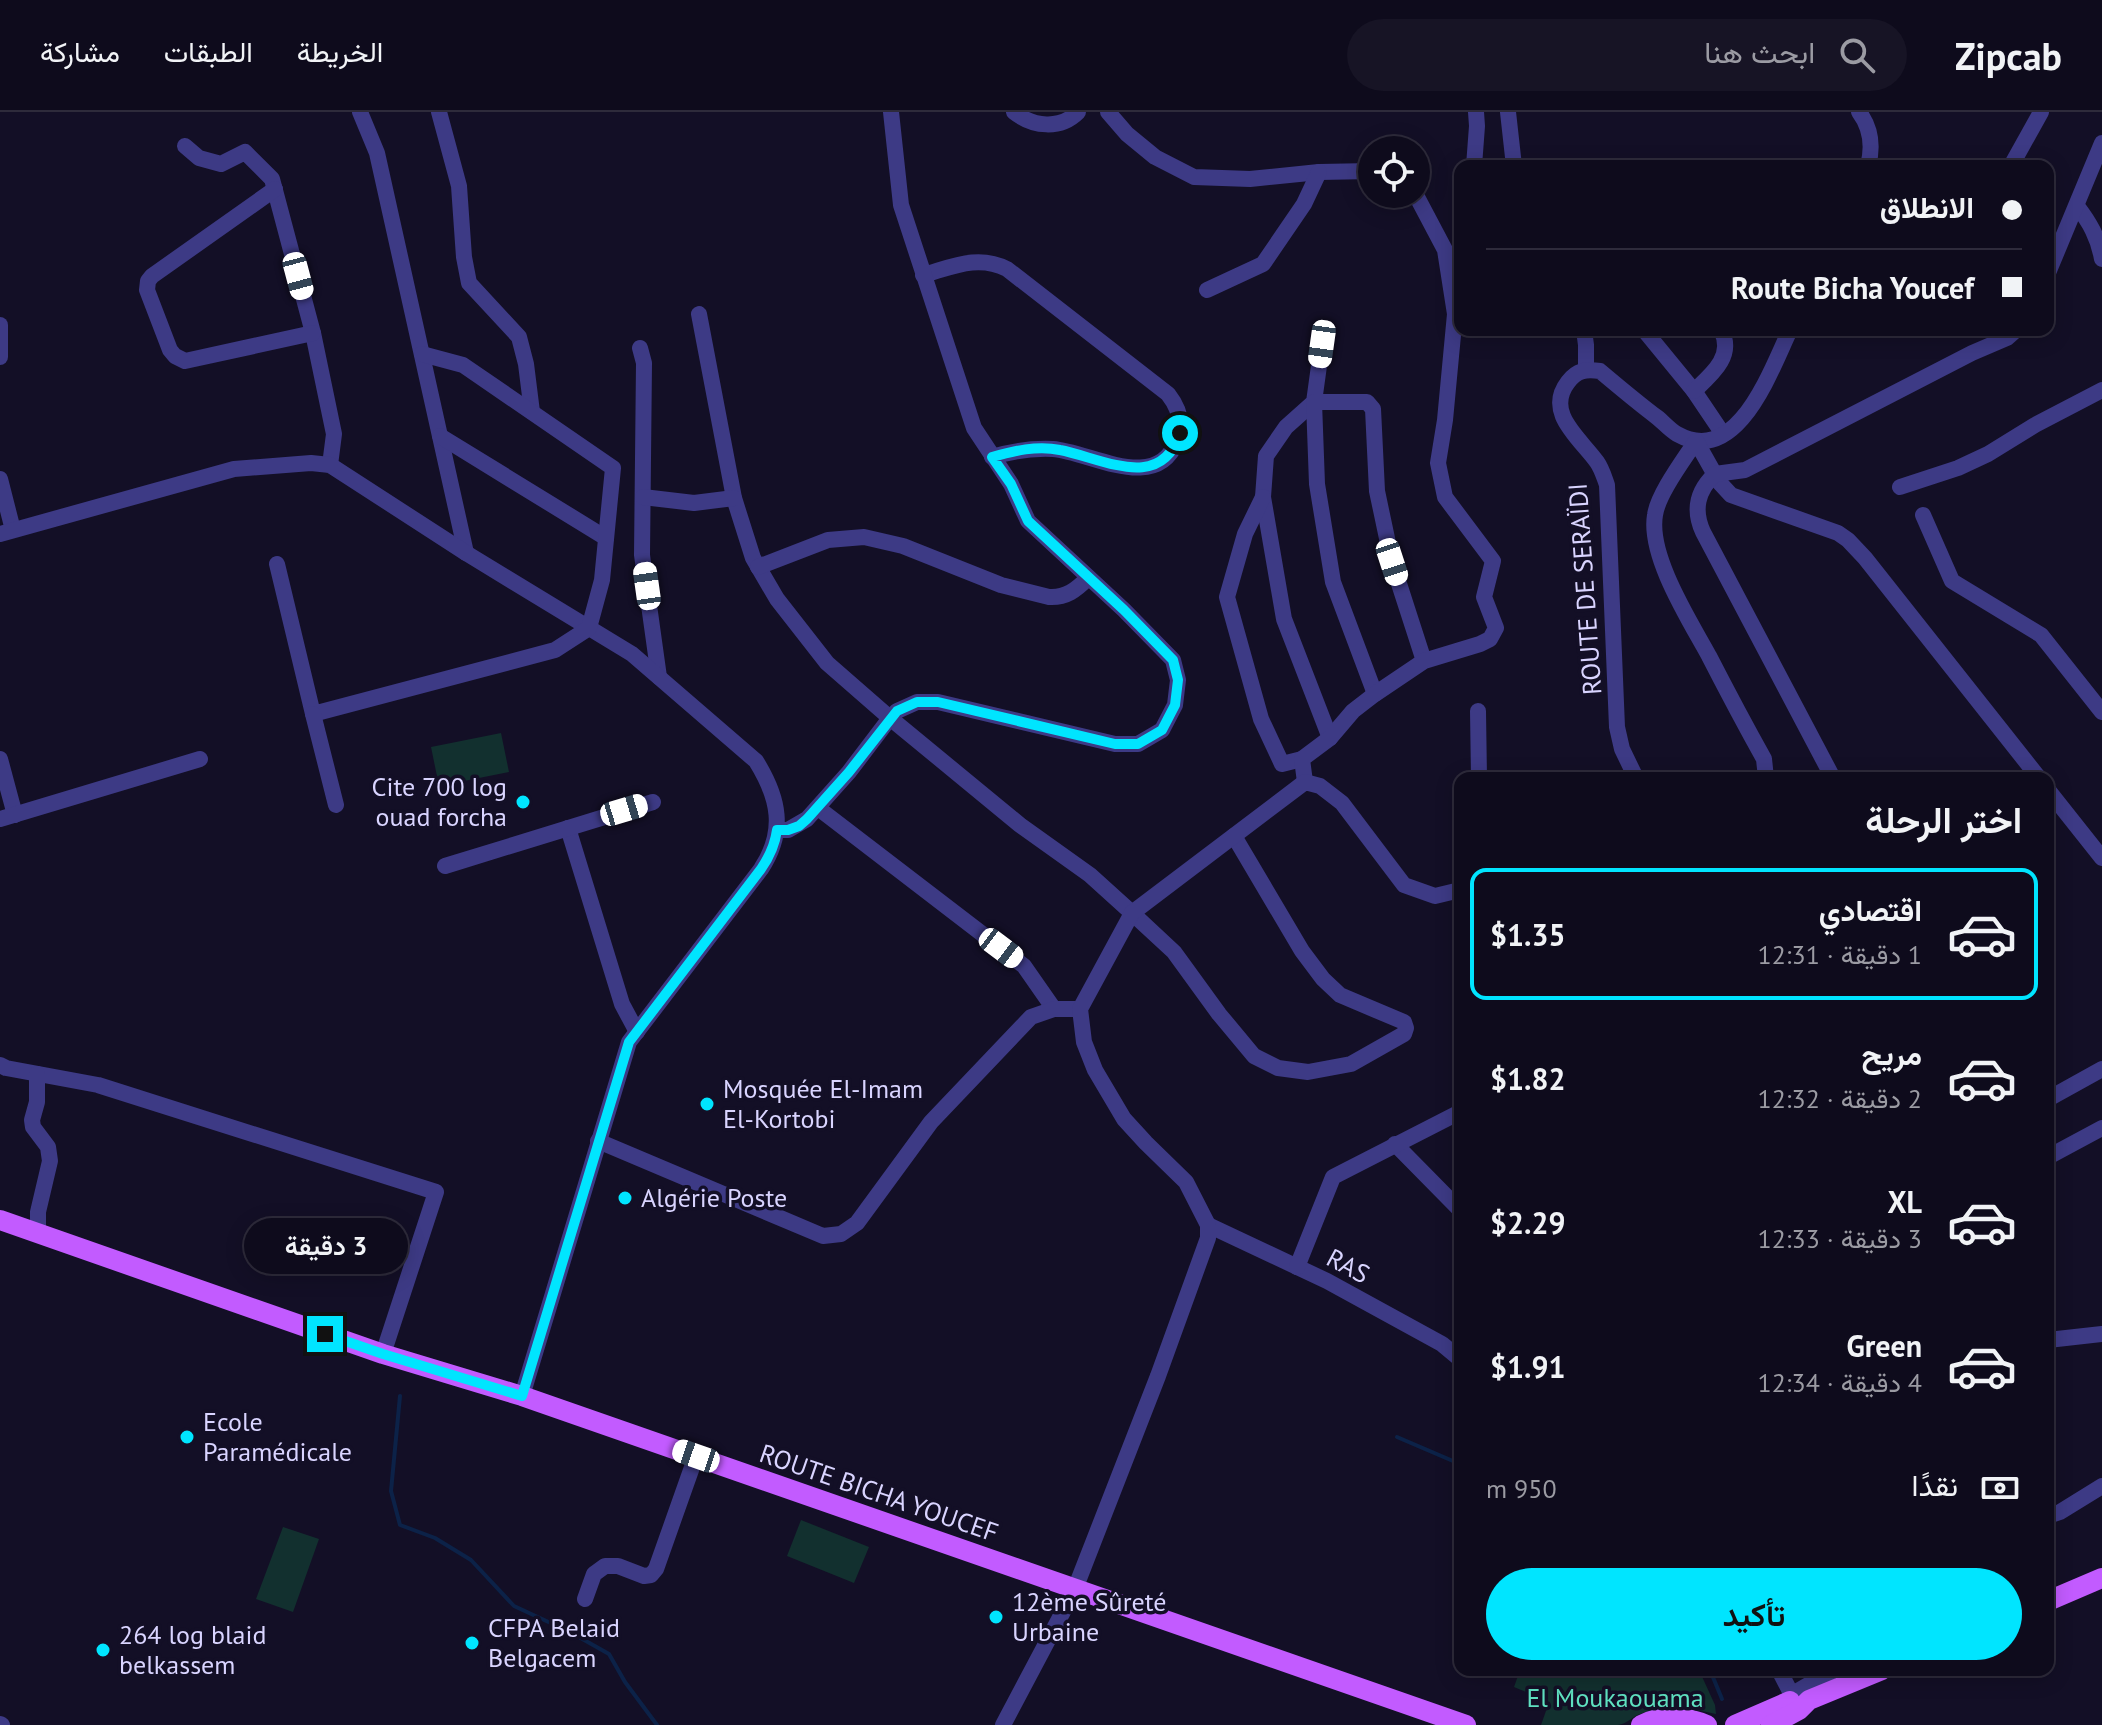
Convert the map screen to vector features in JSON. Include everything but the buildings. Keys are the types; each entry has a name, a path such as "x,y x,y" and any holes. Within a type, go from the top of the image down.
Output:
{"main road":[{"name":"ROUTE BICHA YOUCEF","path":"0,1220 383,1354 522,1396 1466,1725"},
{"path":"2054,1598 2102,1578"},
{"path":"1735,1725 1866,1676"},
{"path":"1771,1725 1798,1701"},
{"path":"1641,1725 1673,1717 1707,1725"}],"street":[{"path":"360,112 377,153 466,553"},
{"path":"439,112 459,186 469,283 519,337 532,412"},
{"path":"777,830 799,826 818,808 890,718 906,705 927,701 1115,744 1138,744 1162,730 1175,705 1178,680 1173,660 1028,521 1011,484 974,428 901,205 891,112"},
{"path":"1014,112 1028,121 1050,125 1071,119 1078,112"},
{"path":"1108,112 1127,134 1155,157 1194,177 1250,179 1358,171"},
{"path":"1474,160 1476,112"},
{"path":"1508,112 1513,160"},
{"path":"1859,112 1869,129 1869,160"},
{"path":"2014,160 2041,112"},
{"path":"2054,259 2102,143"},
{"path":"185,146 199,158 221,164 245,152 272,179 313,333 334,434 330,465"},
{"path":"1207,290 1263,264 1304,204 1319,172"},
{"path":"275,189 152,276 147,290 170,350 185,361 313,333"},
{"path":"2077,206 2091,225 2102,259"},
{"path":"1423,208 1445,250 1454,308"},
{"path":"923,275 979,261 1007,269 1168,394 1179,412 1177,443 1164,459 1145,467 1125,467 1058,449 1036,448 992,457"},
{"path":"699,314 734,498 753,558 777,599 827,663 1020,825 1090,875 1132,913 1174,952 1254,1056 1278,1068 1308,1072 1351,1064 1404,1034 1404,1022 1340,995 1323,979 1302,951 1234,836"},
{"path":"0,325 0,357"},
{"path":"1263,497 1245,534 1227,597 1261,719 1282,764 1302,759 1330,738 1353,711 1424,661 1480,644 1490,639 1496,628 1484,597 1493,561 1445,497 1438,463 1454,325"},
{"path":"1585,336 1586,369 1600,371 1677,434 1696,441 1723,434 1746,416 1787,336"},
{"path":"1649,336 1694,391 1723,434"},
{"path":"1694,391 1718,368 1726,350 1724,336"},
{"path":"1830,772 1699,522 1697,512 1701,490 1715,474 1745,470 2009,336"},
{"path":"1322,344 1314,402 1317,484 1333,582 1375,694"},
{"path":"640,348 644,363 642,555 659,677"},
{"path":"313,714 555,650 589,628 602,580 613,468 463,365 422,354"},
{"name":"ROUTE DE SERAÏDI","path":"1586,369 1574,375 1565,386 1560,411 1566,424 1597,462 1607,485 1617,727 1622,749 1633,772"},
{"path":"1900,487 1958,468 1988,454 2102,390"},
{"path":"1330,738 1284,619 1263,497 1266,456 1286,427 1314,402 1367,402 1373,409 1377,491 1392,562 1424,661"},
{"path":"440,436 606,538"},
{"path":"1696,441 1724,489 1739,499 1838,533 1848,540 2034,772"},
{"path":"1696,441 1657,504 1654,518 1656,545 1670,582 1764,759 1765,772"},
{"path":"7,532 234,469 279,464 330,465 466,553 632,654 756,761 766,777 777,813 775,843 770,857 624,1052 522,1396"},
{"path":"0,479 7,532"},
{"path":"643,497 694,503 734,498"},
{"path":"1923,515 1952,581 2041,635 2102,712"},
{"path":"0,517 7,532"},
{"path":"758,567 828,540 864,537 903,546 1001,585 1049,597 1071,593 1088,578"},
{"path":"277,564 336,805"},
{"path":"1478,711 1479,772"},
{"path":"0,759 8,817 200,759"},
{"path":"1302,759 1305,782"},
{"path":"1003,1725 1075,1589 1208,1238 1208,1225 1186,1182 1124,1119 1095,1070 1084,1042 1080,1009 1132,913 1305,782"},
{"path":"1305,782 1320,786 1342,803 1404,885 1435,896 1454,891"},
{"path":"2054,798 2102,858"},
{"path":"445,866 653,802"},
{"path":"818,808 1024,966 1054,1009"},
{"path":"568,828 622,1004 637,1032"},
{"path":"598,1141 823,1236 841,1234 857,1223 931,1122 1031,1017 1054,1009 1080,1009"},
{"path":"0,1065 98,1085 436,1192 383,1354"},
{"path":"2054,1096 2102,1069"},
{"path":"37,1074 33,1127 48,1147 50,1161 38,1212 38,1233"},
{"path":"1297,1267 1333,1177 1454,1115"},
{"path":"2054,1154 2102,1128"},
{"path":"1395,1144 1454,1204"},
{"name":"RAS","path":"1208,1225 1327,1281 1454,1353"},
{"path":"2054,1339 2102,1334"},
{"path":"585,1599 594,1574 605,1566 618,1566 644,1576 651,1575 656,1569 696,1456"},
{"path":"2054,1514 2102,1486"},
{"path":"1783,1676 1798,1701 1827,1676"}],"green space":[{"path":"501,733 509,772 439,786 431,747"},
{"path":"801,1520 869,1547 854,1583 787,1556"},
{"path":"283,1527 319,1539 293,1612 256,1599"},
{"name":"El Moukaouama","path":"1518,1676 1702,1676 1716,1714 1668,1708 1640,1714 1618,1725 1541,1725 1547,1708 1545,1700 1514,1687"}],"waterway":[{"path":"400,1396 391,1491 400,1525 435,1538 471,1560 514,1606 609,1654 625,1682 657,1725"},
{"path":"1397,1437 1454,1461"},
{"path":"1712,1676 1722,1699"}],"place":[{"name":"Cite 700 log ouad forcha","path":"523,802"},
{"name":"Mosquée El-Imam El-Kortobi","path":"707,1104"},
{"name":"Algérie Poste","path":"625,1198"},
{"name":"Ecole Paramédicale","path":"187,1437"},
{"name":"12ème Sûreté Urbaine","path":"996,1617"},
{"name":"CFPA Belaid Belgacem","path":"472,1643"},
{"name":"264 log blaid belkassem","path":"103,1650"}],"route":[{"path":"325,1334 522,1396 629,1042 770,857 777,830 799,826 807,819 897,711 917,702 938,702 1115,744 1138,744 1162,730 1175,705 1178,680 1173,660 1028,521 1011,484 992,457 1036,448 1058,449 1125,467 1145,467 1164,459 1177,443 1180,433"}]}
